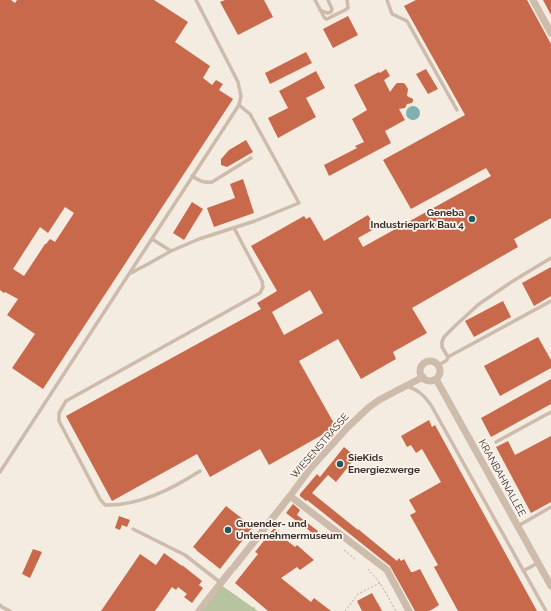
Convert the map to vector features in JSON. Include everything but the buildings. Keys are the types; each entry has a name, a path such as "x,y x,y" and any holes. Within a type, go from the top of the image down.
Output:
{"street":[{"path":"533,0 551,33"},
{"path":"431,361 439,365 440,372 436,379 432,381 423,377 421,368 424,363 431,361"},
{"name":"WIESENSTRASSE","path":"199,611 310,469 343,433 368,408 379,400 423,377"},
{"name":"KRANBAHNALLEE","path":"436,379 551,586"},
{"path":"290,496 387,570 409,611"}],"lane":[{"path":"0,472 239,105 240,96 238,82 196,0"},
{"path":"315,0 326,19 348,8 347,0"},
{"path":"320,10 327,13 331,12 332,9 328,0"},
{"path":"387,0 392,14 407,21 457,110"},
{"path":"130,273 171,251 199,239 255,221 299,203 250,114 239,105"},
{"path":"192,176 201,182 212,182 251,158"},
{"path":"200,471 180,484 165,491 131,502 105,505 100,499 59,421 59,412 66,401 260,294 263,287 262,281 234,228"},
{"path":"152,239 171,251"},
{"path":"448,357 442,347 442,342 444,337 456,325 480,304 513,281 551,258"},
{"path":"439,365 447,360 448,357 551,301"},
{"path":"406,386 419,391 431,405 546,611 551,609"},
{"path":"496,442 551,412"},
{"path":"518,526 551,507"},
{"path":"133,529 185,555 221,583"},
{"path":"523,571 538,563"},
{"path":"0,605 10,611"}],"path":[{"path":"344,550 356,560"},
{"path":"368,569 380,583 396,611"},
{"path":"345,611 358,594 380,583"},
{"path":"378,603 382,611"}],"green space":[{"path":"221,585 258,611 201,611"}],"water":[{"path":"413,106 418,108 420,113 418,118 413,120 408,118 406,113 408,108"}],"place":[{"name":"Geneba Industriepark Bau 4","path":"472,219"},
{"name":"SieKids Energiezwerge","path":"340,464"},
{"name":"Gruender- und Unternehmermuseum","path":"228,530"}]}
